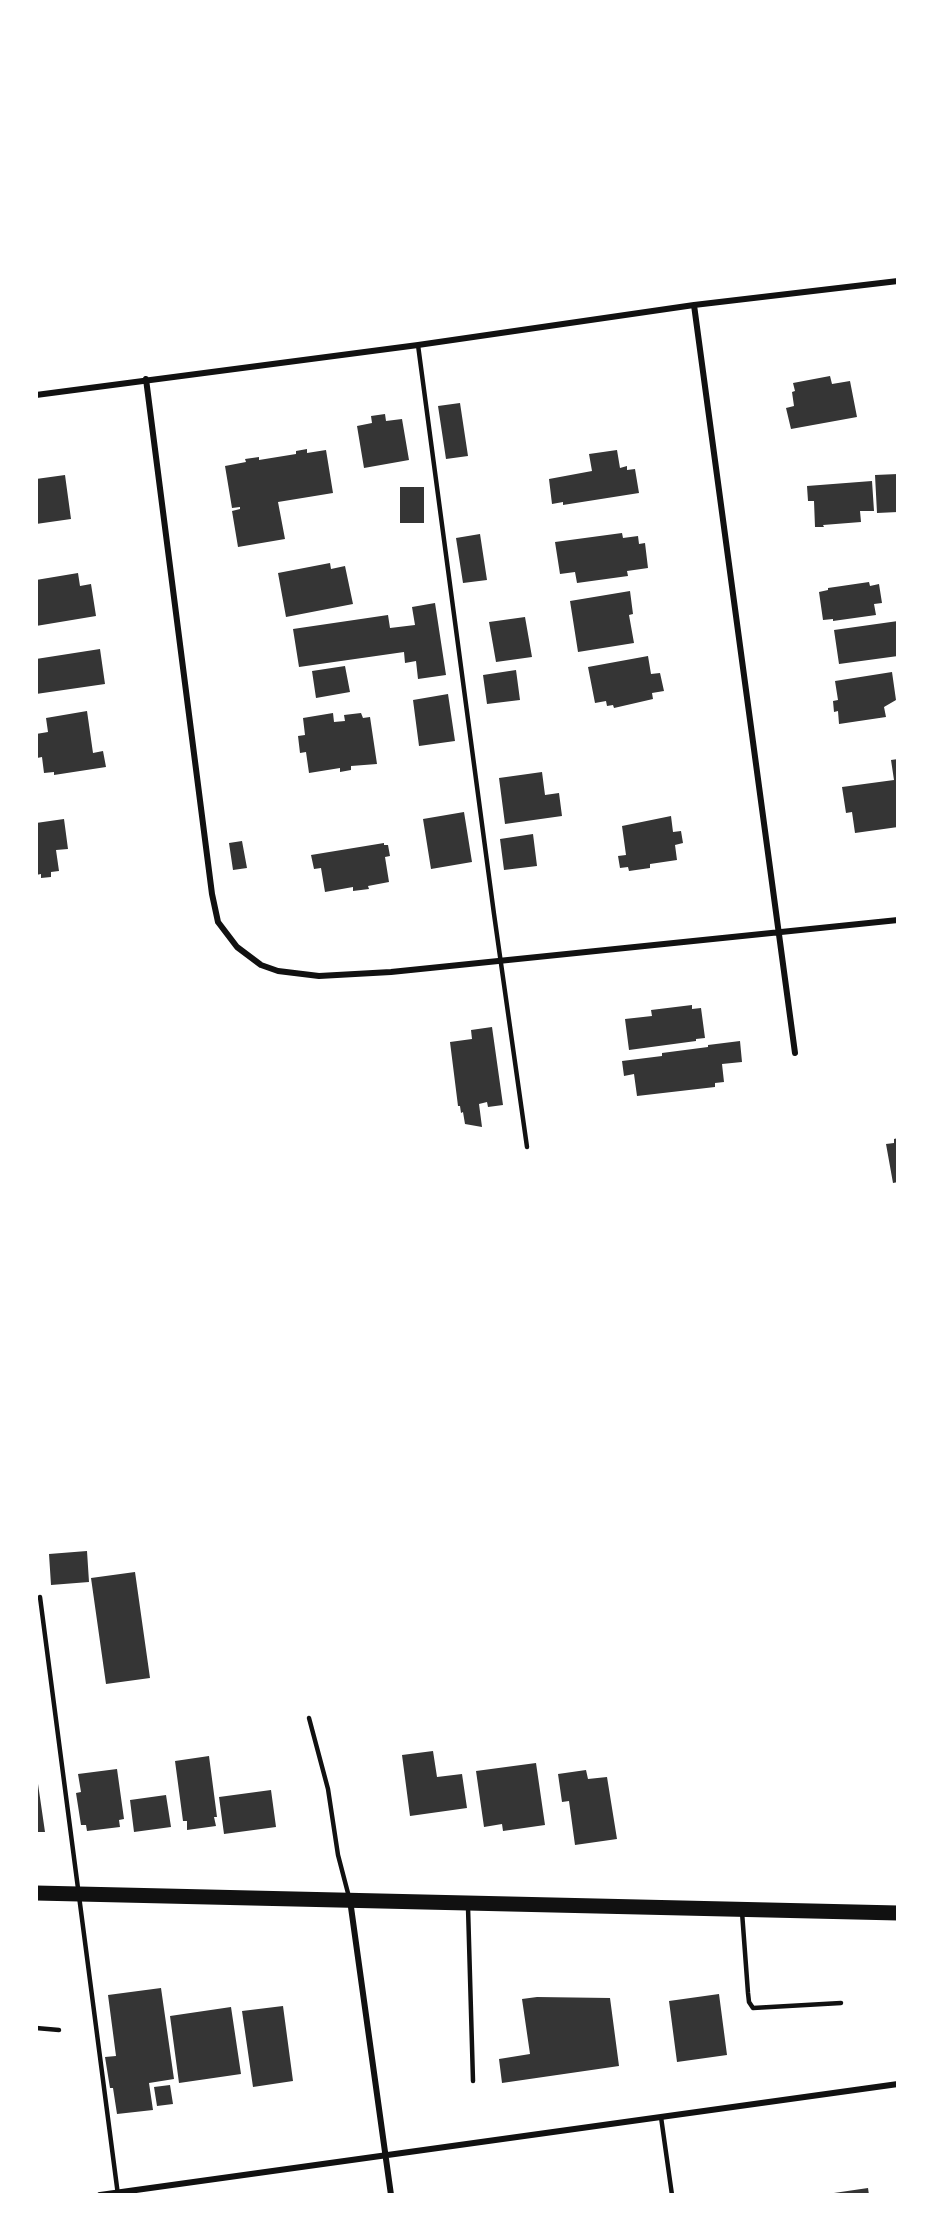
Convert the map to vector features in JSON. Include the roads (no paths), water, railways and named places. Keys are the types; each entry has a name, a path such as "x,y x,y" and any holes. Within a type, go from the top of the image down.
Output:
{"main road":[{"path":"36,1893 898,1913"}],"street":[{"path":"36,395 418,345 694,305 898,281"},
{"path":"694,305 795,1053"},
{"path":"146,379 212,894 218,922 237,947 261,965 278,971 298,974 341,975 898,920"},
{"path":"350,1900 391,2195"},
{"path":"100,2195 898,2084"}],"lane":[{"path":"418,345 528,1147"},
{"path":"40,1597 118,2194"},
{"path":"309,1718 328,1789 338,1855 350,1900"},
{"path":"468,1902 473,2081"},
{"path":"742,1909 747,1994 753,2008 841,2003"},
{"path":"36,2028 59,2030"},
{"path":"661,2117 672,2195"}]}
